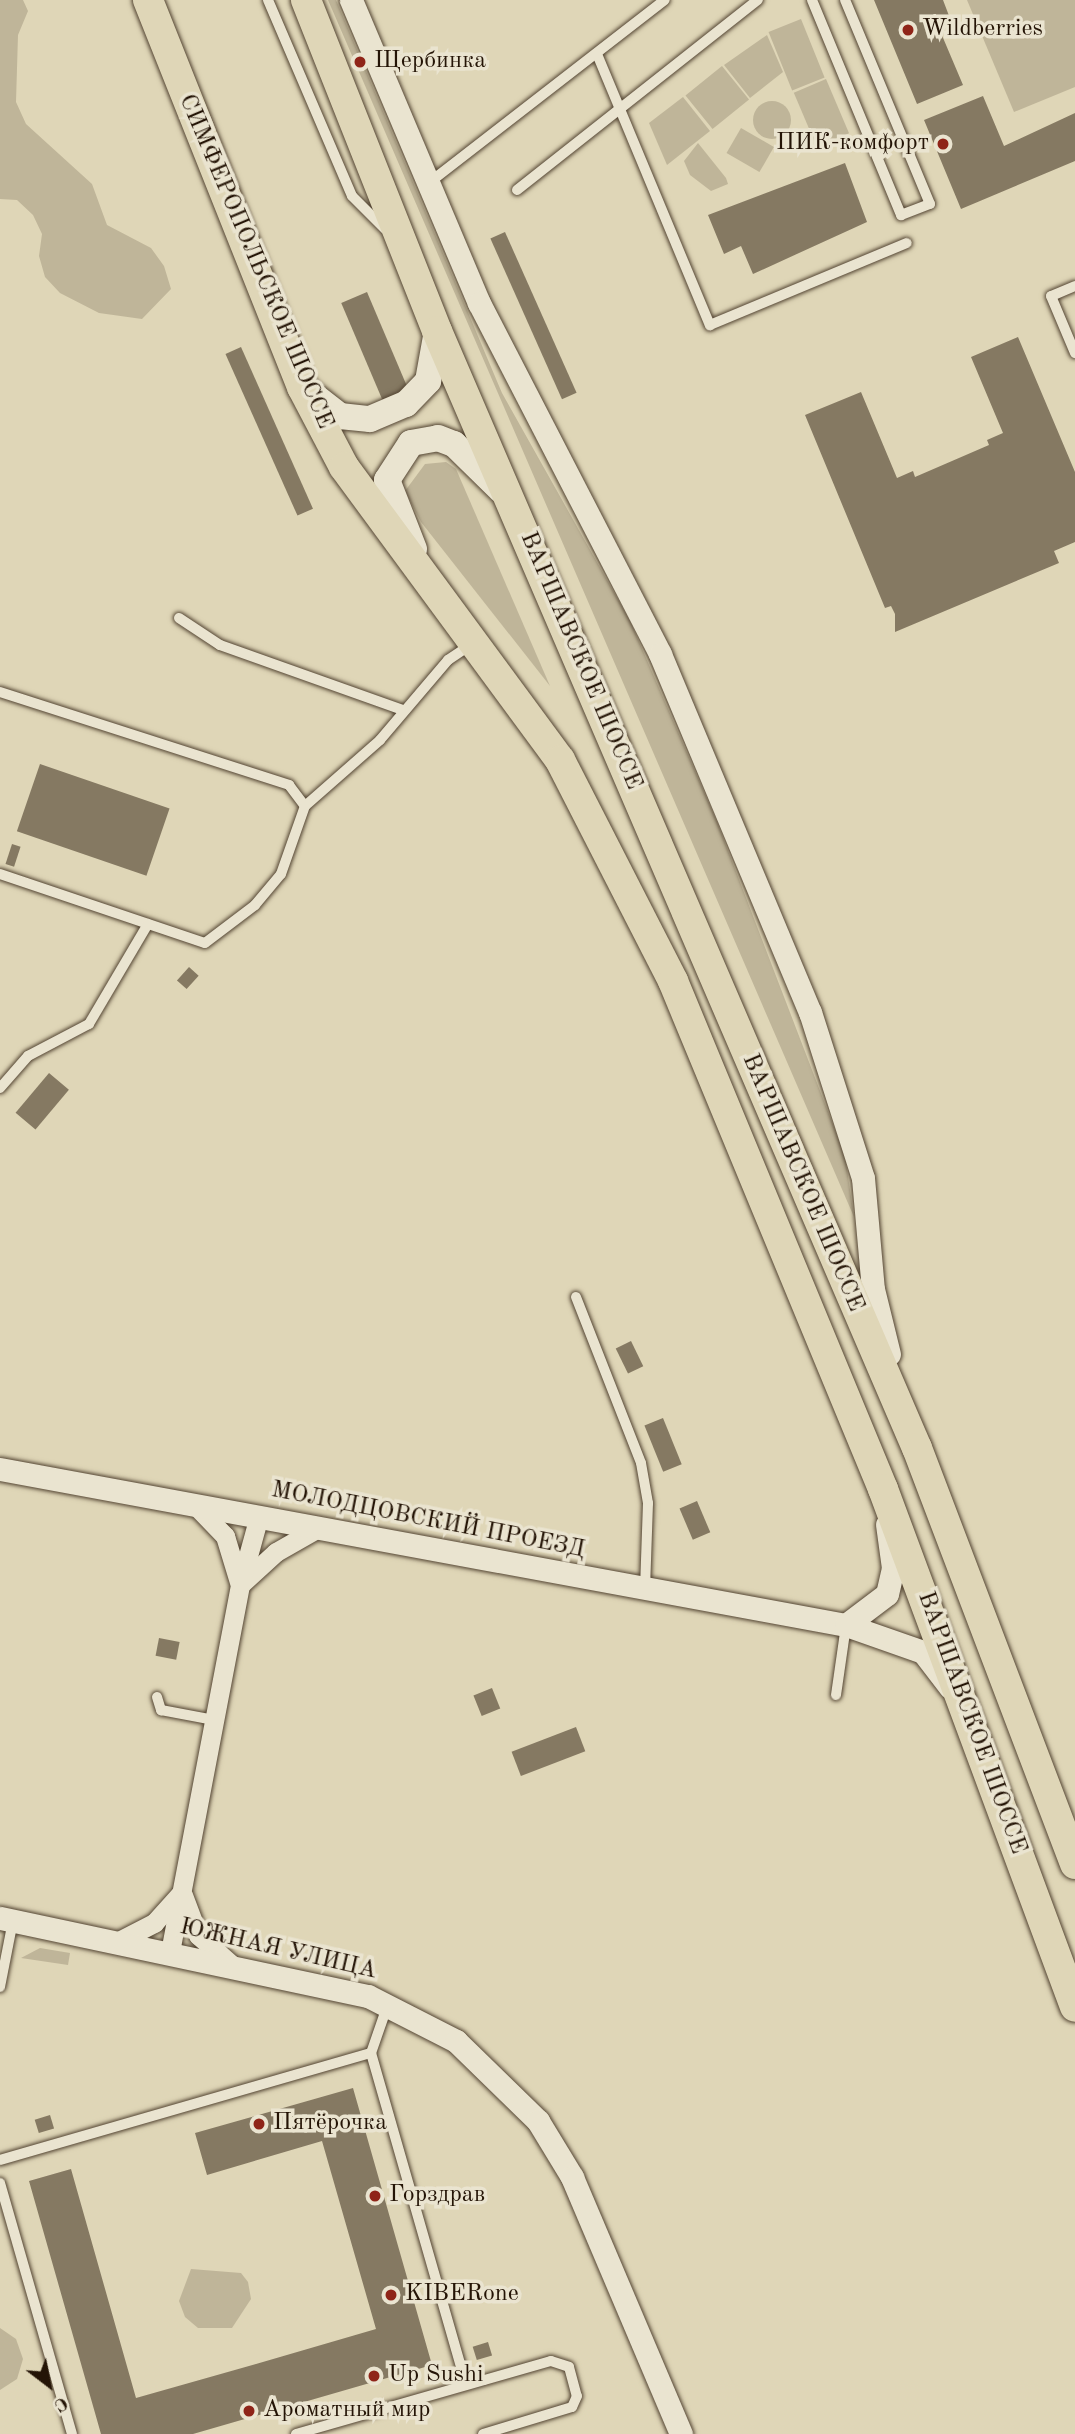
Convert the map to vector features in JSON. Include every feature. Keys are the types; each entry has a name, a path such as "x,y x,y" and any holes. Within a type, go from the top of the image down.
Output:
{"main road":[{"path":"306,0 437,331 516,507"},
{"name":"СИМФЕРОПОЛЬСКОЕ ШОССЕ","path":"151,6 302,387 344,467 475,642"},
{"path":"302,387 340,416 370,419 406,404 428,381 437,331"},
{"path":"430,583 390,498 387,480 401,451 424,439 454,444 516,507"},
{"name":"ВАРШАВСКОЕ ШОССЕ","path":"516,507 917,1448 1075,1864"},
{"name":"ВАРШАВСКОЕ ШОССЕ","path":"475,642 560,760 634,898 883,1489 967,1709 1075,2007"}],"street":[{"path":"351,0 479,303 648,629 810,1012 853,1137 875,1300 917,1448"},
{"name":"МОЛОДЦОВСКИЙ ПРОЕЗД","path":"0,1469 846,1625 923,1651 967,1709"},
{"path":"846,1625 879,1603 891,1581 883,1489"},
{"path":"194,1504 225,1536 240,1585"},
{"path":"170,1952 240,1585 259,1516"},
{"path":"240,1585 275,1552 320,1527"},
{"path":"117,1942 154,1923 182,1891"},
{"path":"182,1891 198,1935 233,1966"},
{"name":"ЮЖНАЯ УЛИЦА","path":"7,1919 233,1966 388,2004 456,2041 538,2121 572,2177 681,2434"}],"lane":[{"path":"268,0 352,196 405,249"},
{"path":"430,182 665,0"},
{"path":"517,190 758,0"},
{"path":"811,0 901,215 930,204 845,0"},
{"path":"597,54 710,325 907,243"},
{"path":"1075,286 1051,296 1075,353"},
{"path":"179,618 220,645 403,710"},
{"path":"0,874 205,943 255,905 281,874 306,806 403,710 448,660 475,642"},
{"path":"0,692 289,785 306,806"},
{"path":"0,1088 28,1056 89,1024 148,924"},
{"path":"576,1297 641,1463 648,1503 645,1590"},
{"path":"835,1695 846,1625"},
{"path":"157,1697 161,1710 214,1720"},
{"path":"0,1987 7,1919"},
{"path":"388,2004 371,2053 466,2385"},
{"path":"0,2160 371,2053"},
{"path":"0,2183 72,2434"},
{"path":"296,2434 551,2361 569,2367 577,2396 572,2407 490,2433"}],"shaded area":[{"path":"0,0 23,0 28,11 18,35 16,102 26,124 92,184 107,225 151,248 164,266 171,289 142,319 99,313 60,293 45,277 39,256 42,234 33,215 17,200 0,199"},
{"path":"328,0 336,0 502,393 630,621 717,822 845,1156 854,1217"},
{"path":"967,0 1075,0 1075,87 1014,112"},
{"path":"801,19 825,77 792,91 769,32"},
{"path":"767,35 783,72 750,98 724,65"},
{"path":"722,66 749,99 713,129 685,96"},
{"path":"826,79 849,133 817,147 794,93"},
{"path":"683,97 710,131 667,165 649,123"},
{"path":"772,101 785,107 791,120 785,133 772,139 759,133 753,120 759,107"},
{"path":"741,128 774,147 759,172 726,153"},
{"path":"698,143 728,184 711,191 690,175 684,161"},
{"path":"446,462 456,469 550,686 421,522 405,491 425,464"},
{"path":"40,1948 70,1953 68,1965 21,1958"},
{"path":"191,2269 241,2273 248,2282 251,2299 232,2328 198,2328 185,2317 179,2301"},
{"path":"0,2328 16,2339 23,2359 17,2379 0,2390"}],"building":[{"path":"874,0 943,0 951,21 938,26 963,85 917,104"},
{"path":"983,96 1004,146 1075,113 1075,161 961,209 924,120"},
{"path":"845,163 867,222 753,274 741,246 724,254 708,215"},
{"path":"505,232 577,393 562,399 490,239"},
{"path":"367,292 408,389 382,400 341,303"},
{"path":"1018,337 1075,472 1075,542 1054,551 1059,563 895,632 895,614 891,606 885,608 805,415 861,392 897,478 913,471 915,477 989,445 987,440 1003,433 971,357"},
{"path":"241,347 313,509 297,516 225,354"},
{"path":"40,764 170,809 146,876 17,831"},
{"path":"12,844 21,847 14,867 6,864"},
{"path":"189,967 199,976 187,989 177,980"},
{"path":"49,1073 69,1090 35,1130 16,1113"},
{"path":"631,1341 643,1366 628,1374 616,1348"},
{"path":"663,1418 682,1464 663,1472 644,1425"},
{"path":"697,1501 710,1532 693,1540 680,1508"},
{"path":"159,1638 180,1642 176,1660 156,1656"},
{"path":"492,1688 500,1708 482,1716 473,1695"},
{"path":"576,1727 585,1751 521,1776 512,1752"},
{"path":"353,2088 432,2365 193,2434 101,2434 29,2181 71,2169 136,2398 256,2364 376,2329 322,2141 207,2175 195,2133"},
{"path":"50,2115 54,2128 39,2133 35,2120"},
{"path":"488,2342 492,2355 477,2360 473,2347"}],"place":[{"name":"Wildberries","path":"908,30"},
{"name":"Щербинка","path":"360,62"},
{"name":"ПИК-комфорт","path":"943,144"},
{"name":"Пятёрочка","path":"259,2124"},
{"name":"Горздрав","path":"375,2196"},
{"name":"KIBERone","path":"391,2295"},
{"name":"Up Sushi","path":"374,2376"},
{"name":"Ароматный мир","path":"249,2411"}]}
